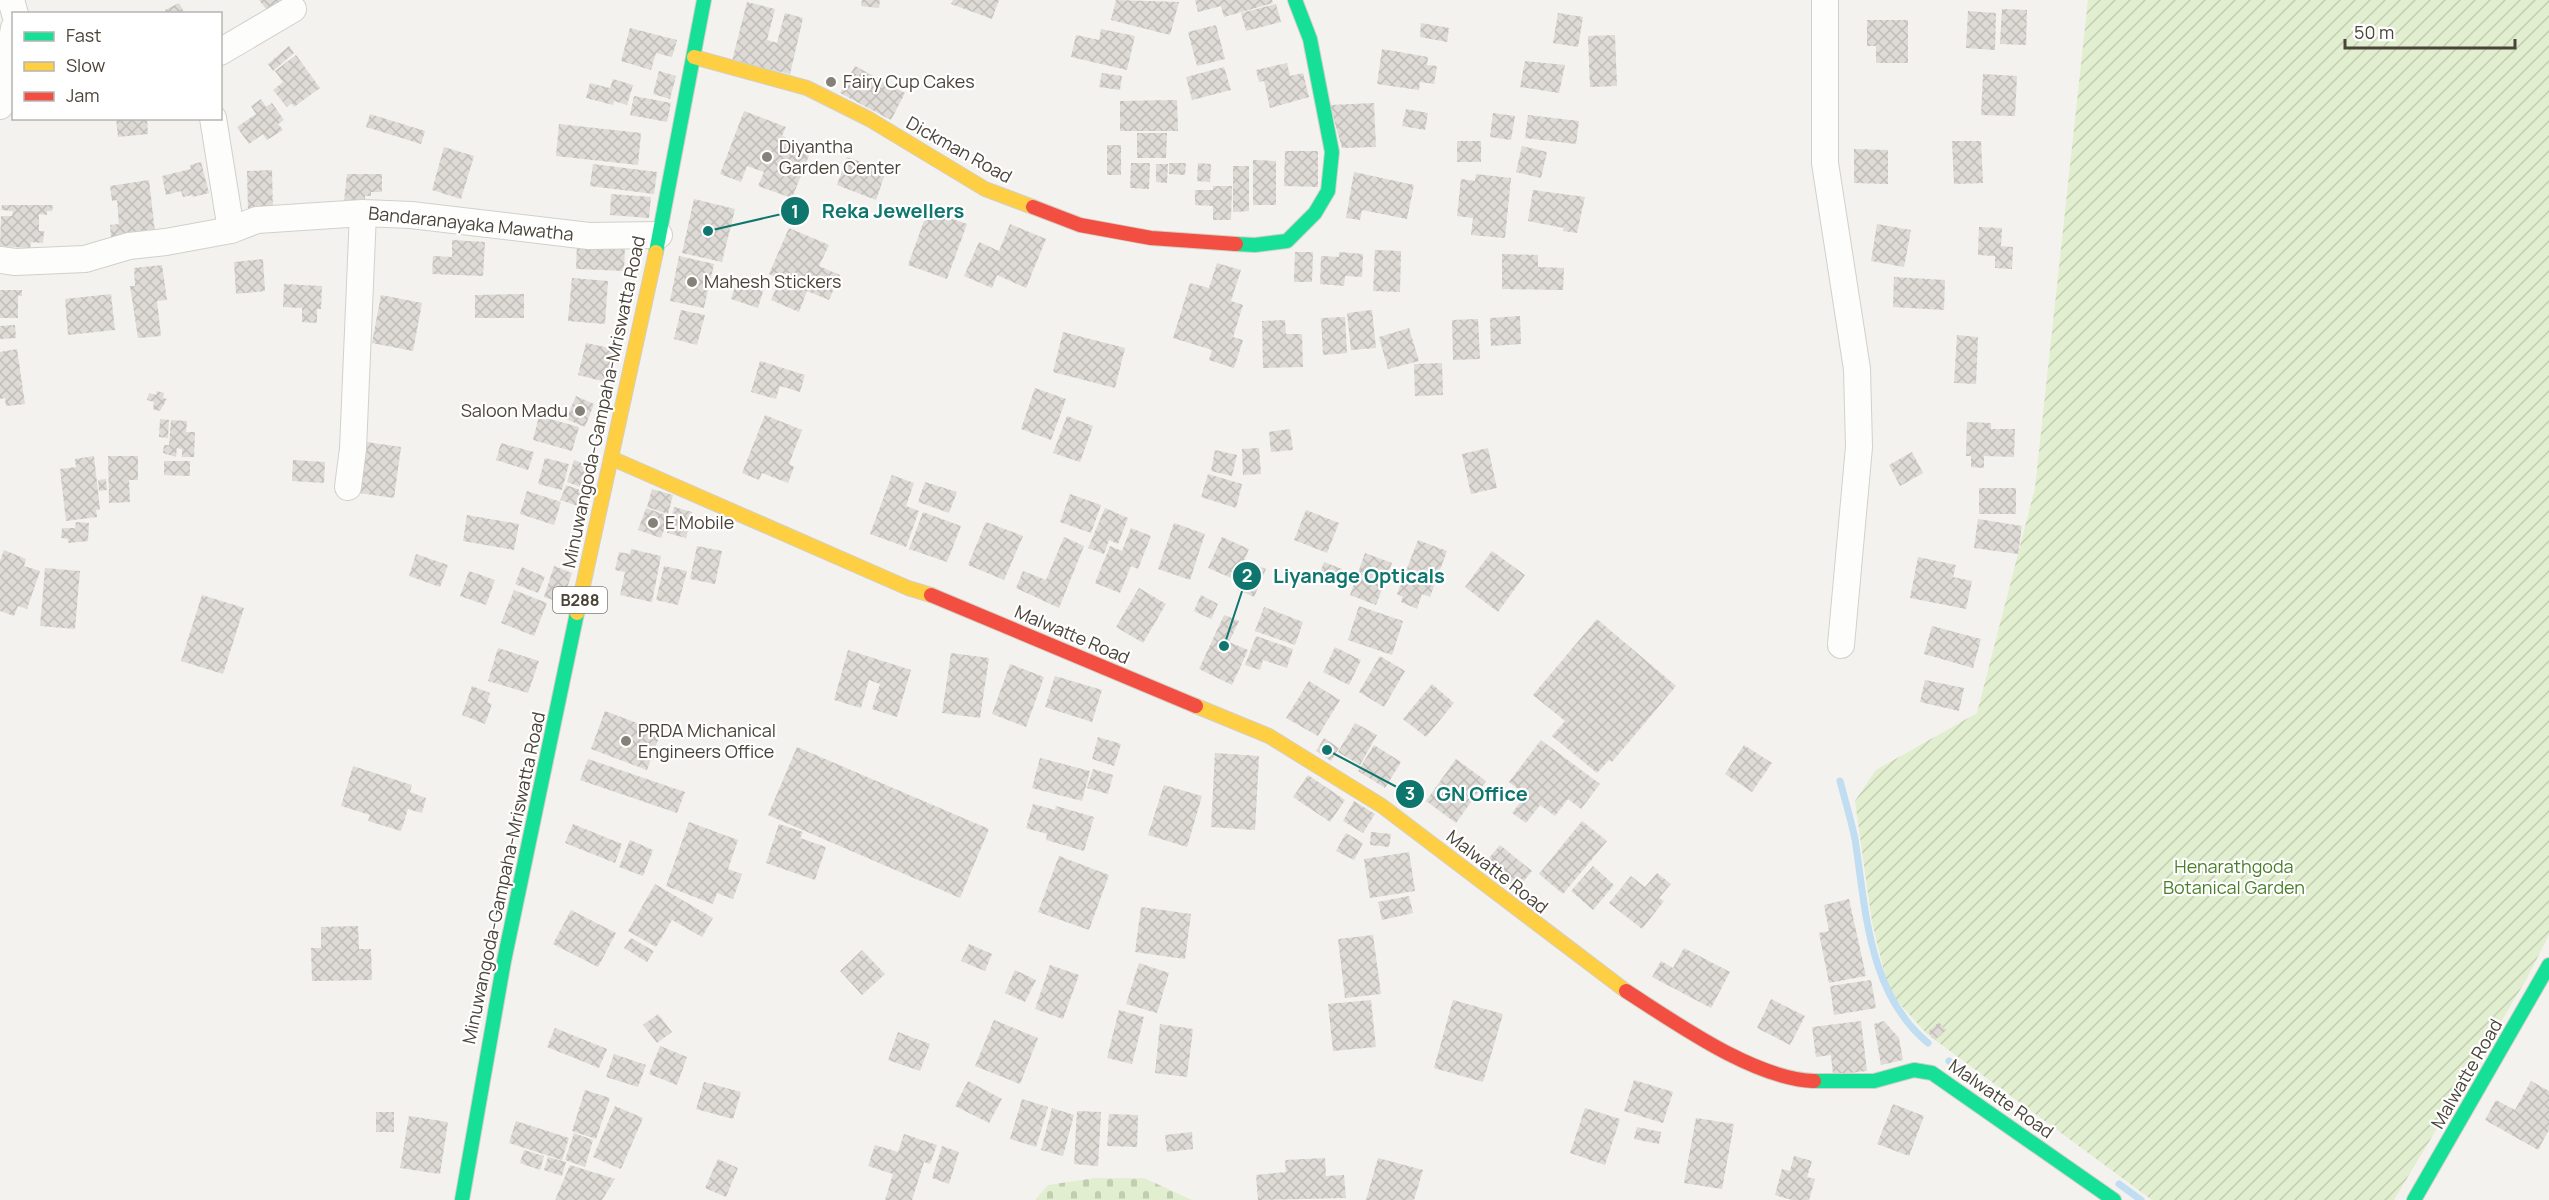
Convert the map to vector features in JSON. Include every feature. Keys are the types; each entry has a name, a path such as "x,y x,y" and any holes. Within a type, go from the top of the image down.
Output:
{"street":[{"name":"Minuwangoda-Gampaha-Mriswatta Road","path":"462,1200 471,1132 508,938 659,236 704,0"},
{"name":"Dickman Road","path":"694,57 807,88 869,119 985,189 1080,225 1151,238 1255,245 1287,241 1315,213 1328,191 1332,152 1310,39 1295,0"},
{"path":"1825,0 1825,163 1857,369 1859,447 1841,645"},
{"path":"222,51 293,9"},
{"path":"0,106 12,39"},
{"path":"213,120 231,230"},
{"path":"348,487 353,449 363,213"},
{"name":"Bandaranayaka Mawatha","path":"0,260 15,262 85,259 129,246 231,230 257,220 363,213 411,214 589,236 659,236"},
{"name":"Malwatte Road","path":"611,458 908,588 939,598 1269,736 1382,806 1609,981 1702,1039 1757,1067 1805,1081 1874,1081 1914,1070 1932,1073 2114,1200"},
{"name":"Malwatte Road","path":"2415,1200 2549,964"}],"green space":[{"name":"Henarathgoda Botanical Garden","path":"2088,0 2549,0 2549,935 2526,980 2394,1200 2152,1200 1927,1034 1889,992 1872,922 1855,801 1876,770 1977,713 2035,488"},
{"path":"1095,1178 1144,1178 1192,1200 1035,1200 1048,1185"}],"building":[{"path":"259,0 283,0 267,10"},
{"path":"862,0 880,0 879,8 861,6"},
{"path":"953,0 999,0 992,19 951,4"},
{"path":"1116,0 1179,2 1170,35 1111,20"},
{"path":"1195,0 1272,0 1273,3 1224,17 1221,6 1198,12"},
{"path":"747,2 775,9 767,40 777,43 785,13 803,18 790,74 732,61"},
{"path":"179,3 184,12 166,12 165,10"},
{"path":"1276,4 1281,22 1246,31 1241,13"},
{"path":"2002,9 2027,10 2026,45 2000,44"},
{"path":"1968,11 1996,13 1995,50 1966,48"},
{"path":"1558,13 1583,17 1578,47 1553,43"},
{"path":"1867,20 1908,20 1908,63 1876,63 1876,46 1867,46"},
{"path":"1421,23 1449,28 1447,42 1420,37"},
{"path":"1216,25 1225,59 1197,66 1188,32"},
{"path":"630,28 677,40 672,57 656,53 651,70 621,61"},
{"path":"1101,29 1135,36 1127,70 1071,57 1076,35 1099,40"},
{"path":"1615,35 1617,86 1590,87 1588,36"},
{"path":"289,46 294,53 273,71 268,64"},
{"path":"1382,49 1428,57 1427,65 1437,66 1434,84 1420,82 1419,90 1377,84"},
{"path":"296,55 320,88 294,107 292,103 287,107 273,90 283,82 275,71"},
{"path":"1525,61 1565,65 1559,93 1520,87"},
{"path":"1287,63 1290,76 1303,73 1309,97 1270,108 1264,81 1259,82 1256,70"},
{"path":"855,66 905,93 891,120 840,93"},
{"path":"1224,67 1231,90 1192,100 1186,77"},
{"path":"659,71 676,76 670,99 653,94"},
{"path":"1102,73 1122,76 1120,90 1099,87"},
{"path":"1983,74 2017,76 2015,116 1981,115"},
{"path":"613,79 633,85 627,105 614,101 613,105 586,98 590,83 610,88"},
{"path":"634,96 671,103 667,122 630,115"},
{"path":"261,99 266,107 272,103 284,120 278,124 283,130 267,140 263,134 249,144 237,127 256,114 251,106"},
{"path":"1177,100 1178,131 1120,131 1120,101"},
{"path":"1374,103 1376,147 1342,148 1330,105"},
{"path":"1406,109 1428,113 1425,130 1402,126"},
{"name":"Diyantha Garden Center","path":"744,111 786,127 782,136 812,148 792,198 758,186 764,172 747,166 741,182 720,174"},
{"path":"1493,113 1515,116 1511,140 1490,137"},
{"path":"370,114 425,131 421,144 366,127"},
{"path":"1528,115 1579,121 1576,144 1525,138"},
{"path":"116,120 147,120 148,134 118,137"},
{"path":"559,124 641,133 638,165 556,156"},
{"path":"1137,133 1167,133 1166,158 1137,158"},
{"path":"1457,141 1481,141 1481,162 1457,162"},
{"path":"1952,141 1981,141 1983,183 1954,184"},
{"path":"1107,145 1121,145 1121,175 1107,175"},
{"path":"1522,146 1547,152 1541,178 1516,172"},
{"path":"444,147 474,156 461,199 432,190"},
{"path":"1854,149 1888,150 1888,184 1854,183"},
{"path":"1285,151 1318,151 1318,187 1284,186"},
{"path":"847,157 886,171 876,200 837,185"},
{"path":"1253,160 1276,161 1276,205 1253,205"},
{"path":"201,162 209,193 183,197 181,191 166,195 162,176 191,169 190,165"},
{"path":"1131,163 1150,163 1149,189 1130,188"},
{"path":"1169,163 1186,163 1185,175 1169,174"},
{"path":"1198,163 1211,164 1210,182 1197,181"},
{"path":"593,164 657,172 654,194 590,186"},
{"path":"1156,164 1168,164 1167,183 1156,182"},
{"path":"1233,166 1249,166 1249,211 1233,212"},
{"path":"272,170 273,211 248,212 247,171"},
{"path":"1354,172 1414,185 1407,219 1362,210 1360,220 1346,218"},
{"path":"347,174 382,174 382,192 371,192 371,196 365,196 365,202 344,202"},
{"path":"1476,174 1511,178 1505,238 1471,235 1473,218 1457,216 1461,179 1475,181"},
{"path":"149,180 155,232 111,237 110,225 119,224 117,200 112,201 110,186"},
{"path":"1213,186 1232,186 1231,220 1213,220 1213,206 1195,205 1195,190 1213,190"},
{"path":"1533,190 1585,197 1577,233 1528,221"},
{"path":"611,194 651,197 649,218 610,215"},
{"path":"694,199 735,209 722,262 682,253"},
{"path":"2,205 53,205 52,211 47,211 47,215 39,214 39,231 44,231 43,243 31,242 30,248 0,246 1,216 12,216 13,211 1,210"},
{"path":"928,210 967,224 947,279 908,265"},
{"path":"1010,224 1046,239 1026,288 997,275 992,288 964,276 979,242 999,251"},
{"path":"1877,224 1911,230 1904,267 1871,261"},
{"path":"1979,227 2002,228 2001,246 2013,247 2012,269 1995,268 1995,256 1978,255"},
{"path":"789,228 829,245 819,266 840,275 829,300 807,291 799,312 771,300 780,279 769,274"},
{"path":"452,240 485,242 483,276 432,274 433,256 452,257"},
{"path":"577,243 625,245 624,271 576,269"},
{"path":"1375,250 1401,251 1400,292 1373,291"},
{"path":"1295,252 1313,252 1312,282 1294,282"},
{"path":"1339,252 1363,254 1362,277 1345,276 1344,286 1320,284 1321,256 1339,257"},
{"path":"1502,254 1538,255 1538,267 1564,268 1563,290 1502,289"},
{"name":"Mahesh Stickers","path":"679,256 714,264 704,308 670,301"},
{"path":"263,259 265,291 236,294 234,262"},
{"path":"1217,263 1241,270 1231,301 1243,305 1233,337 1243,340 1234,368 1209,360 1212,350 1173,338 1190,283 1209,288"},
{"path":"162,265 167,300 157,301 161,336 138,338 130,286 135,286 134,268"},
{"path":"1894,277 1945,280 1944,310 1893,307"},
{"path":"572,278 608,281 605,324 568,321"},
{"path":"737,280 764,288 758,308 731,299"},
{"path":"284,284 322,286 321,309 317,309 317,323 302,322 302,308 283,307"},
{"path":"0,290 22,290 22,296 18,295 18,318 0,318"},
{"path":"111,294 115,330 68,335 65,299"},
{"path":"524,294 524,318 475,318 475,295"},
{"path":"381,295 422,303 413,351 372,343"},
{"path":"681,310 705,315 697,345 674,339"},
{"path":"1372,310 1376,348 1351,350 1347,313"},
{"path":"1520,316 1521,344 1491,346 1490,318"},
{"path":"1345,317 1347,353 1323,355 1321,318"},
{"path":"1478,319 1480,359 1453,360 1452,320"},
{"path":"1285,320 1286,334 1302,334 1303,367 1263,368 1262,321"},
{"path":"15,325 16,338 0,339 0,326"},
{"path":"1409,328 1419,361 1388,369 1379,337"},
{"path":"1063,332 1125,348 1115,388 1053,372"},
{"path":"1957,335 1978,337 1976,384 1954,383"},
{"path":"586,343 614,349 606,382 578,375"},
{"path":"17,349 25,404 6,406 5,398 0,399 0,352"},
{"path":"760,361 805,375 800,392 780,386 776,399 751,392"},
{"path":"1442,363 1443,395 1415,396 1414,364"},
{"path":"1035,388 1066,399 1051,440 1021,429"},
{"path":"157,391 164,393 163,398 167,399 160,411 153,409 154,402 147,400 149,393 156,395"},
{"name":"Saloon Madu","path":"576,396 594,404 585,427 566,419"},
{"path":"765,415 802,430 789,464 794,467 788,483 762,473 759,480 742,473"},
{"path":"539,416 579,427 572,451 533,440"},
{"path":"1067,416 1093,426 1080,462 1053,453"},
{"path":"160,419 169,420 168,438 159,437"},
{"path":"171,420 187,421 186,432 195,432 194,457 182,457 182,449 177,448 176,457 163,453 164,445 169,445"},
{"path":"1967,422 1991,423 1991,429 2015,429 2014,457 1984,456 1984,468 1971,467 1971,456 1966,456"},
{"path":"1290,429 1293,450 1271,452 1269,432"},
{"path":"359,441 401,447 394,498 352,492"},
{"path":"501,443 534,452 528,470 496,460"},
{"path":"1259,448 1261,474 1243,475 1242,449"},
{"path":"1488,448 1497,488 1471,494 1462,454"},
{"path":"1215,450 1237,455 1232,476 1211,471"},
{"path":"1912,452 1923,473 1900,486 1889,465"},
{"path":"94,456 100,510 96,510 97,517 66,521 60,469 76,467 75,459"},
{"path":"108,456 138,456 138,480 129,480 130,502 109,503"},
{"path":"545,458 569,464 562,490 538,484"},
{"path":"293,460 325,462 324,483 292,481"},
{"path":"574,460 590,466 583,488 567,482"},
{"path":"164,461 190,461 190,476 164,475"},
{"path":"1208,474 1242,484 1236,508 1201,497"},
{"path":"892,475 914,483 906,506 919,511 906,547 870,534"},
{"path":"106,479 107,490 99,491 98,480"},
{"path":"925,482 957,492 949,513 918,502"},
{"path":"566,485 586,492 581,507 560,500"},
{"path":"1979,488 2016,488 2016,514 1979,514"},
{"path":"652,489 673,495 668,514 647,507"},
{"path":"527,491 561,502 554,525 520,514"},
{"path":"1070,494 1101,505 1091,533 1060,522"},
{"path":"674,507 692,512 686,538 667,533"},
{"name":"E Mobile","path":"646,508 669,516 661,538 638,530"},
{"path":"1105,508 1128,518 1118,544 1109,540 1104,554 1088,548"},
{"path":"1306,510 1339,523 1327,553 1294,540"},
{"path":"923,512 961,526 947,562 909,549"},
{"path":"467,515 519,524 514,550 463,541"},
{"path":"1978,519 2022,526 2018,554 1974,548"},
{"path":"76,522 89,523 88,541 68,543 68,539 61,538 62,528 75,528"},
{"path":"986,522 1023,536 1004,580 968,565"},
{"path":"1174,523 1205,534 1190,580 1158,569"},
{"path":"1131,528 1151,536 1138,569 1131,566 1120,593 1095,583 1110,546 1122,551"},
{"path":"1064,537 1084,546 1059,608 1016,588 1023,571 1046,580"},
{"path":"1222,537 1249,549 1236,580 1208,568"},
{"path":"1418,540 1447,551 1430,597 1422,594 1417,609 1401,602 1403,597 1397,594"},
{"path":"697,546 722,551 715,584 690,579"},
{"path":"631,549 661,556 652,602 620,595 625,572 615,570 619,552 630,554"},
{"path":"4,550 26,559 24,566 40,571 27,609 18,606 14,616 0,611 0,561"},
{"path":"1492,551 1525,575 1498,612 1465,587"},
{"path":"1365,553 1392,563 1376,605 1350,595"},
{"path":"416,554 448,565 440,587 409,576"},
{"path":"1918,557 1956,565 1953,577 1972,581 1966,609 1910,598"},
{"path":"1248,562 1266,569 1254,597 1237,589"},
{"path":"1324,562 1342,569 1336,585 1318,578"},
{"path":"554,566 572,573 562,603 544,597"},
{"path":"664,566 687,571 678,605 656,600"},
{"path":"522,567 545,577 538,593 515,584"},
{"path":"45,568 80,571 75,629 40,626"},
{"path":"469,571 495,580 486,605 460,596"},
{"path":"1139,588 1166,604 1143,643 1116,627"},
{"path":"514,590 547,603 534,636 501,623"},
{"path":"202,595 244,608 223,674 181,661"},
{"path":"1201,595 1218,604 1211,619 1194,611"},
{"path":"1359,606 1403,621 1392,655 1348,640"},
{"path":"1264,607 1303,622 1295,645 1255,631"},
{"path":"1224,615 1239,621 1229,642 1248,650 1232,685 1199,669"},
{"path":"1597,619 1676,686 1612,762 1609,760 1597,773 1552,736 1565,721 1533,695"},
{"path":"1932,626 1981,639 1973,668 1924,654"},
{"path":"1256,636 1293,649 1287,668 1263,660 1260,670 1245,665"},
{"path":"1335,647 1361,660 1349,685 1323,672"},
{"path":"498,648 539,661 528,693 488,681"},
{"path":"848,650 911,670 897,717 872,709 880,684 869,680 861,708 834,700"},
{"path":"951,653 989,658 980,718 942,713"},
{"path":"1380,656 1405,671 1384,707 1359,692"},
{"path":"1010,664 1044,677 1026,727 992,714"},
{"path":"1055,676 1102,690 1092,722 1045,707"},
{"path":"1925,680 1964,688 1959,711 1920,702"},
{"path":"1309,681 1340,700 1318,736 1286,718"},
{"path":"1432,684 1454,703 1426,737 1403,719"},
{"path":"472,686 490,693 487,702 492,704 485,724 462,715"},
{"name":"PRDA Michanical Engineers Office","path":"605,711 661,732 647,770 591,749"},
{"path":"1355,723 1377,735 1360,765 1338,752"},
{"path":"1098,737 1121,744 1114,766 1092,759"},
{"path":"1324,738 1339,748 1331,761 1316,751"},
{"path":"1541,740 1600,784 1581,809 1568,799 1555,816 1540,805 1526,823 1512,813 1526,795 1509,782"},
{"path":"1374,745 1401,762 1385,788 1358,771"},
{"path":"1744,745 1772,763 1752,792 1725,774"},
{"path":"797,747 989,829 960,898 768,815"},
{"path":"1215,753 1259,756 1255,830 1211,827"},
{"path":"1040,758 1090,771 1082,801 1032,788"},
{"path":"588,759 685,792 677,813 580,780"},
{"path":"1456,759 1486,781 1456,823 1426,801"},
{"path":"353,766 412,785 410,792 426,798 422,813 408,809 401,831 368,821 370,815 341,806"},
{"path":"1093,769 1113,775 1108,794 1087,788"},
{"path":"1308,775 1345,800 1330,822 1293,797"},
{"path":"1164,785 1202,796 1187,847 1148,835"},
{"path":"1354,801 1375,814 1363,833 1343,821"},
{"path":"1033,804 1055,810 1056,806 1094,817 1084,851 1046,840 1047,834 1026,828"},
{"path":"1582,821 1607,841 1563,894 1539,874"},
{"path":"689,822 738,840 728,869 742,874 733,899 717,893 713,904 666,886"},
{"path":"573,824 622,844 615,863 565,843"},
{"path":"779,824 803,832 800,838 826,847 815,880 766,863"},
{"path":"1371,832 1391,834 1389,847 1370,845"},
{"path":"1346,833 1363,843 1354,860 1336,851"},
{"path":"630,840 653,850 643,876 619,867"},
{"path":"1500,845 1532,871 1517,889 1485,863"},
{"path":"1409,852 1415,891 1370,898 1364,859"},
{"path":"1059,856 1109,875 1089,930 1038,912"},
{"path":"1593,866 1614,885 1593,910 1571,891"},
{"path":"1657,873 1671,884 1659,898 1664,901 1642,929 1609,903 1631,876 1645,887"},
{"path":"655,884 713,918 702,937 672,920 656,947 628,931"},
{"path":"1409,896 1413,913 1382,920 1378,902"},
{"path":"1849,899 1866,976 1829,983 1819,933 1829,931 1824,905"},
{"path":"1141,907 1191,914 1185,959 1135,952"},
{"path":"571,910 616,933 598,967 553,944"},
{"path":"358,926 359,949 371,949 372,980 312,981 311,948 321,948 321,927"},
{"path":"1373,935 1381,994 1345,998 1338,939"},
{"path":"631,938 654,951 647,962 624,948"},
{"path":"969,944 992,954 985,971 961,961"},
{"path":"1684,948 1730,972 1711,1008 1652,977 1661,961 1673,968"},
{"path":"862,950 885,974 862,995 840,971"},
{"path":"1139,963 1169,973 1157,1013 1126,1004"},
{"path":"1050,965 1079,975 1063,1019 1035,1009"},
{"path":"1015,970 1036,980 1025,1002 1005,993"},
{"path":"1871,980 1876,1008 1834,1015 1830,986"},
{"path":"1771,999 1805,1016 1790,1045 1757,1028"},
{"path":"1371,1000 1376,1047 1333,1051 1328,1004"},
{"path":"1453,1000 1503,1014 1483,1082 1434,1068"},
{"path":"1119,1010 1144,1017 1132,1064 1107,1058"},
{"path":"658,1014 672,1032 657,1043 643,1025"},
{"path":"994,1020 1038,1038 1020,1084 975,1066"},
{"path":"1861,1021 1867,1071 1833,1075 1831,1055 1816,1057 1812,1027"},
{"path":"1884,1021 1899,1038 1903,1060 1881,1065 1874,1024"},
{"path":"1939,1022 1946,1030 1935,1040 1928,1032"},
{"path":"1160,1024 1193,1029 1187,1077 1155,1073"},
{"path":"555,1028 607,1049 599,1068 547,1047"},
{"path":"898,1032 930,1044 920,1071 888,1060"},
{"path":"660,1046 687,1057 677,1085 649,1074"},
{"path":"614,1054 646,1065 638,1087 606,1077"},
{"path":"1634,1080 1673,1092 1663,1123 1624,1111"},
{"path":"968,1081 1002,1099 989,1123 955,1106"},
{"path":"2531,1081 2549,1091 2549,1130 2538,1150 2485,1120 2496,1100 2515,1110"},
{"path":"704,1082 741,1092 733,1119 696,1109"},
{"path":"585,1090 610,1098 596,1139 572,1131"},
{"path":"1022,1099 1048,1107 1036,1147 1010,1139"},
{"path":"1893,1104 1924,1116 1909,1156 1877,1144"},
{"path":"615,1106 643,1118 621,1169 593,1157"},
{"path":"1052,1108 1074,1115 1063,1156 1041,1150"},
{"path":"1585,1108 1620,1119 1605,1165 1570,1153"},
{"path":"1077,1111 1101,1112 1098,1166 1074,1164"},
{"path":"376,1112 394,1112 394,1132 376,1132"},
{"path":"1109,1114 1138,1115 1137,1147 1107,1146"},
{"path":"409,1116 448,1122 440,1174 400,1168"},
{"path":"1696,1118 1734,1124 1722,1189 1684,1183"},
{"path":"516,1121 569,1138 562,1160 509,1143"},
{"path":"1637,1127 1661,1132 1659,1144 1634,1139"},
{"path":"1192,1132 1193,1149 1167,1152 1165,1135"},
{"path":"574,1133 593,1140 585,1167 565,1160"},
{"path":"904,1134 937,1145 930,1164 924,1162 912,1200 885,1200 893,1174 868,1166 875,1145 898,1152"},
{"path":"942,1146 959,1152 949,1184 932,1178"},
{"path":"524,1150 544,1156 540,1170 520,1163"},
{"path":"1794,1156 1812,1161 1807,1177 1815,1179 1809,1200 1792,1200 1775,1195 1782,1169 1790,1171"},
{"path":"548,1157 566,1162 562,1176 544,1170"},
{"path":"1325,1158 1326,1176 1344,1175 1346,1198 1258,1200 1256,1175 1286,1172 1285,1160"},
{"path":"1378,1158 1423,1170 1414,1200 1366,1200"},
{"path":"718,1159 738,1168 726,1197 705,1188"},
{"path":"570,1165 615,1179 602,1200 555,1200"}],"waterway":[{"path":"1840,781 1855,839 1867,922 1881,975 1908,1023 1928,1043"},
{"path":"1949,1061 1999,1100"},
{"path":"2119,1184 2141,1200"}],"traffic: fast":[{"path":"656,252 704,0"},
{"path":"1236,244 1255,245 1287,241 1315,213 1328,191 1332,152 1310,39 1295,0"},
{"path":"462,1200 504,961 577,613"},
{"path":"2414,1200 2549,965"},
{"path":"1814,1081 1874,1081 1914,1070 1932,1073 2114,1200"}],"traffic: slow":[{"path":"694,57 807,88 869,119 985,189 1033,207"},
{"path":"577,613 656,252"},
{"path":"611,458 908,588 931,595"},
{"path":"1196,706 1269,736 1382,806 1626,991"}],"traffic: jam":[{"path":"1033,207 1080,225 1151,238 1236,244"},
{"path":"931,595 1196,706"},
{"path":"1626,991 1692,1033 1741,1060 1766,1071 1814,1081"}],"place":[{"name":"Fairy Cup Cakes","path":"831,82"},
{"name":"Diyantha Garden Center","path":"767,157"},
{"name":"Reka Jewellers","path":"708,231"},
{"name":"Mahesh Stickers","path":"692,282"},
{"name":"Saloon Madu","path":"580,411"},
{"name":"E Mobile","path":"653,523"},
{"name":"Liyanage Opticals","path":"1224,646"},
{"name":"PRDA Michanical Engineers Office","path":"626,741"},
{"name":"GN Office","path":"1327,750"}]}
